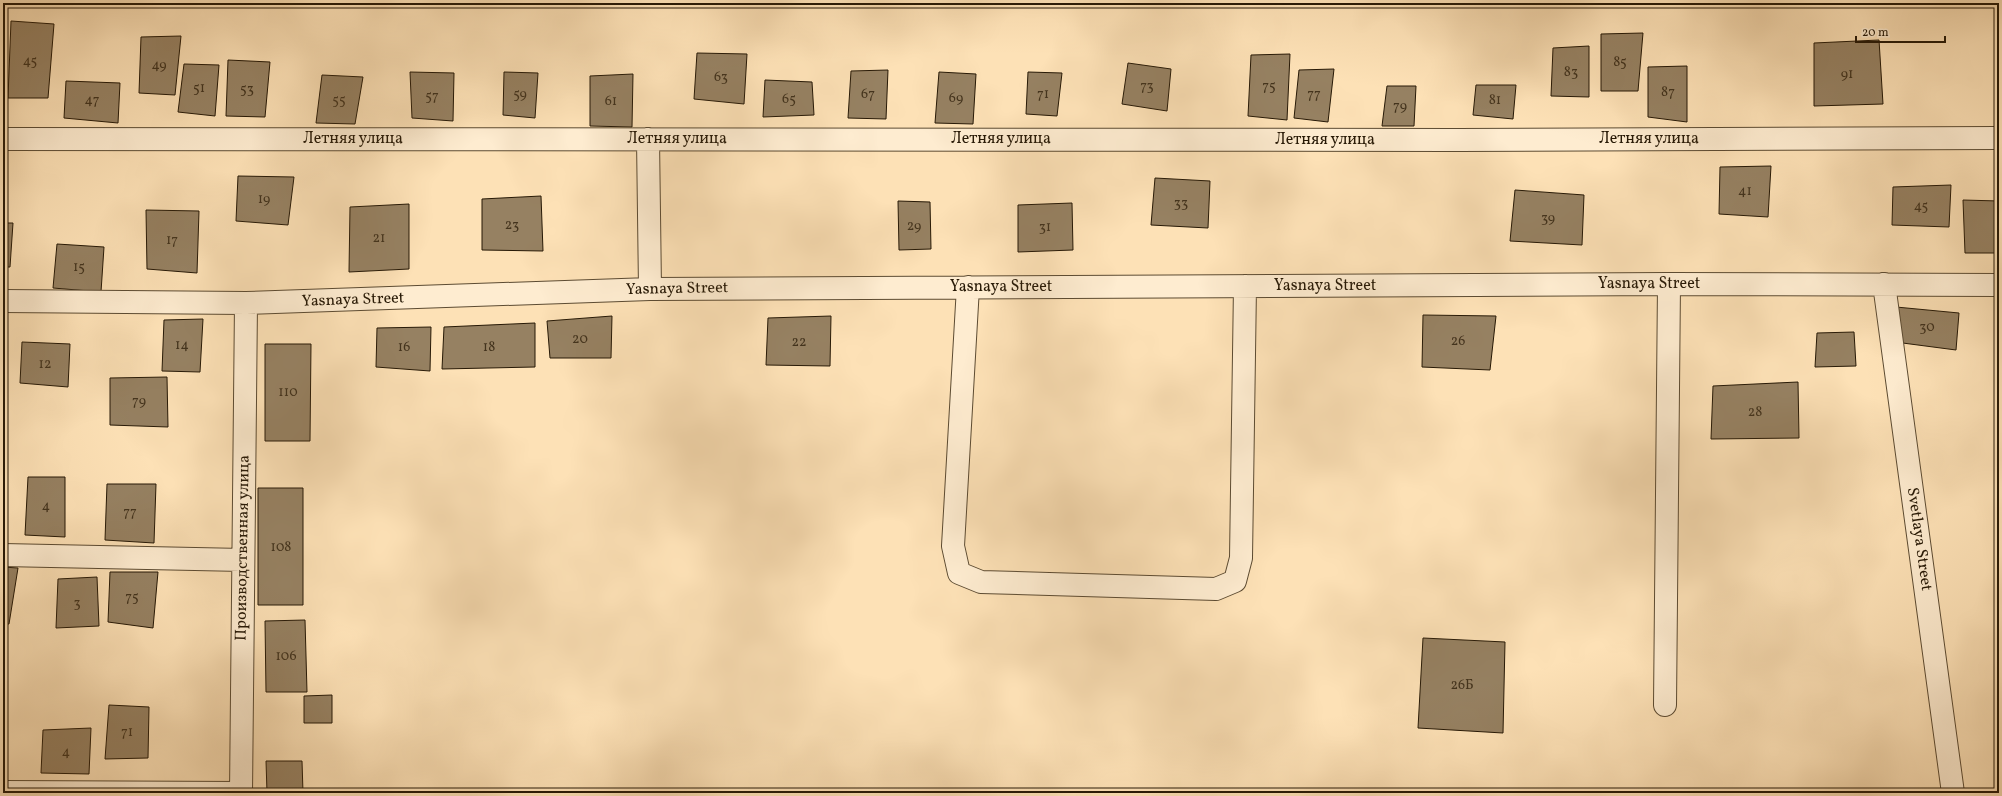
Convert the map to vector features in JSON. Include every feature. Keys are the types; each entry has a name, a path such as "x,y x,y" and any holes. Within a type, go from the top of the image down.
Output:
{"street":[{"name":"Летняя улица","path":"3,139 648,138 1460,140 1999,138"},
{"path":"648,138 650,289"},
{"path":"1666,705 1669,284"},
{"name":"Yasnaya Street","path":"3,301 246,304 650,289 1669,284 1999,285"},
{"name":"Svetlaya Street","path":"1884,284 1953,793"},
{"path":"968,287 953,546 959,572 981,582 1216,589 1234,581 1241,558 1245,286"},
{"name":"Производственная улица","path":"241,793 246,304"},
{"path":"3,555 243,560"},
{"path":"3,792 241,793"}],"building":[{"path":"11,21 54,24 48,98 8,98"},
{"path":"1643,33 1638,91 1601,91 1601,34"},
{"path":"181,36 175,95 139,93 141,37"},
{"path":"1879,40 1883,104 1814,106 1814,43"},
{"path":"1589,46 1589,97 1551,96 1553,48"},
{"path":"697,53 747,54 744,104 694,99"},
{"path":"1290,54 1287,120 1248,116 1251,55"},
{"path":"228,60 270,62 265,117 226,116"},
{"path":"1128,63 1171,69 1167,111 1122,104"},
{"path":"184,64 219,65 215,116 178,112"},
{"path":"1687,66 1687,122 1648,117 1648,67"},
{"path":"1334,69 1328,122 1294,118 1299,70"},
{"path":"888,70 886,119 848,118 851,71"},
{"path":"410,72 454,73 453,121 412,118"},
{"path":"504,72 538,73 535,118 503,115"},
{"path":"939,72 976,74 973,124 935,123"},
{"path":"1028,72 1062,73 1057,116 1026,114"},
{"path":"633,74 632,127 590,126 590,76"},
{"path":"322,75 363,77 355,124 316,123"},
{"path":"765,80 812,82 814,115 763,117"},
{"path":"66,81 120,83 118,123 64,118"},
{"path":"1476,85 1516,85 1513,119 1473,115"},
{"path":"1387,86 1416,86 1414,126 1382,126"},
{"path":"1771,166 1768,217 1719,214 1720,167"},
{"path":"238,176 294,177 288,225 236,221"},
{"path":"1155,178 1210,181 1208,228 1151,225"},
{"path":"1951,185 1949,227 1892,225 1893,187"},
{"path":"1515,190 1584,195 1582,245 1510,241"},
{"path":"541,196 543,251 482,250 482,199"},
{"path":"1963,200 1999,201 1999,253 1965,253"},
{"path":"898,201 930,202 931,249 899,250"},
{"path":"1072,203 1073,250 1018,252 1018,205"},
{"path":"409,204 409,269 349,272 350,207"},
{"path":"146,210 199,211 197,273 147,269"},
{"path":"3,223 13,223 10,267 3,267"},
{"path":"57,244 104,247 101,292 53,288"},
{"path":"1896,307 1959,313 1956,350 1895,342"},
{"path":"1423,315 1496,316 1490,370 1422,367"},
{"path":"612,316 611,358 550,358 547,321"},
{"path":"831,316 830,366 766,365 768,318"},
{"path":"203,319 200,372 162,371 164,320"},
{"path":"535,323 535,367 442,369 444,327"},
{"path":"431,327 430,371 376,367 377,328"},
{"path":"1854,332 1856,366 1815,367 1817,333"},
{"path":"22,342 70,344 68,387 20,383"},
{"path":"265,344 311,344 310,441 265,441"},
{"path":"167,377 168,427 110,425 110,378"},
{"path":"1798,382 1799,438 1711,439 1713,386"},
{"path":"28,477 65,477 65,537 25,535"},
{"path":"107,484 156,484 154,543 105,540"},
{"path":"258,488 303,488 303,605 258,605"},
{"path":"3,567 18,568 9,624 3,624"},
{"path":"110,572 158,572 153,628 108,622"},
{"path":"97,577 99,626 56,628 58,579"},
{"path":"305,620 307,692 266,692 265,621"},
{"path":"1423,638 1505,642 1503,733 1418,728"},
{"path":"332,695 332,723 304,723 304,696"},
{"path":"109,705 149,707 148,758 105,759"},
{"path":"3,728 7,728 3,769"},
{"path":"91,728 89,774 41,773 43,730"},
{"path":"266,761 302,761 303,793 267,793"}]}
